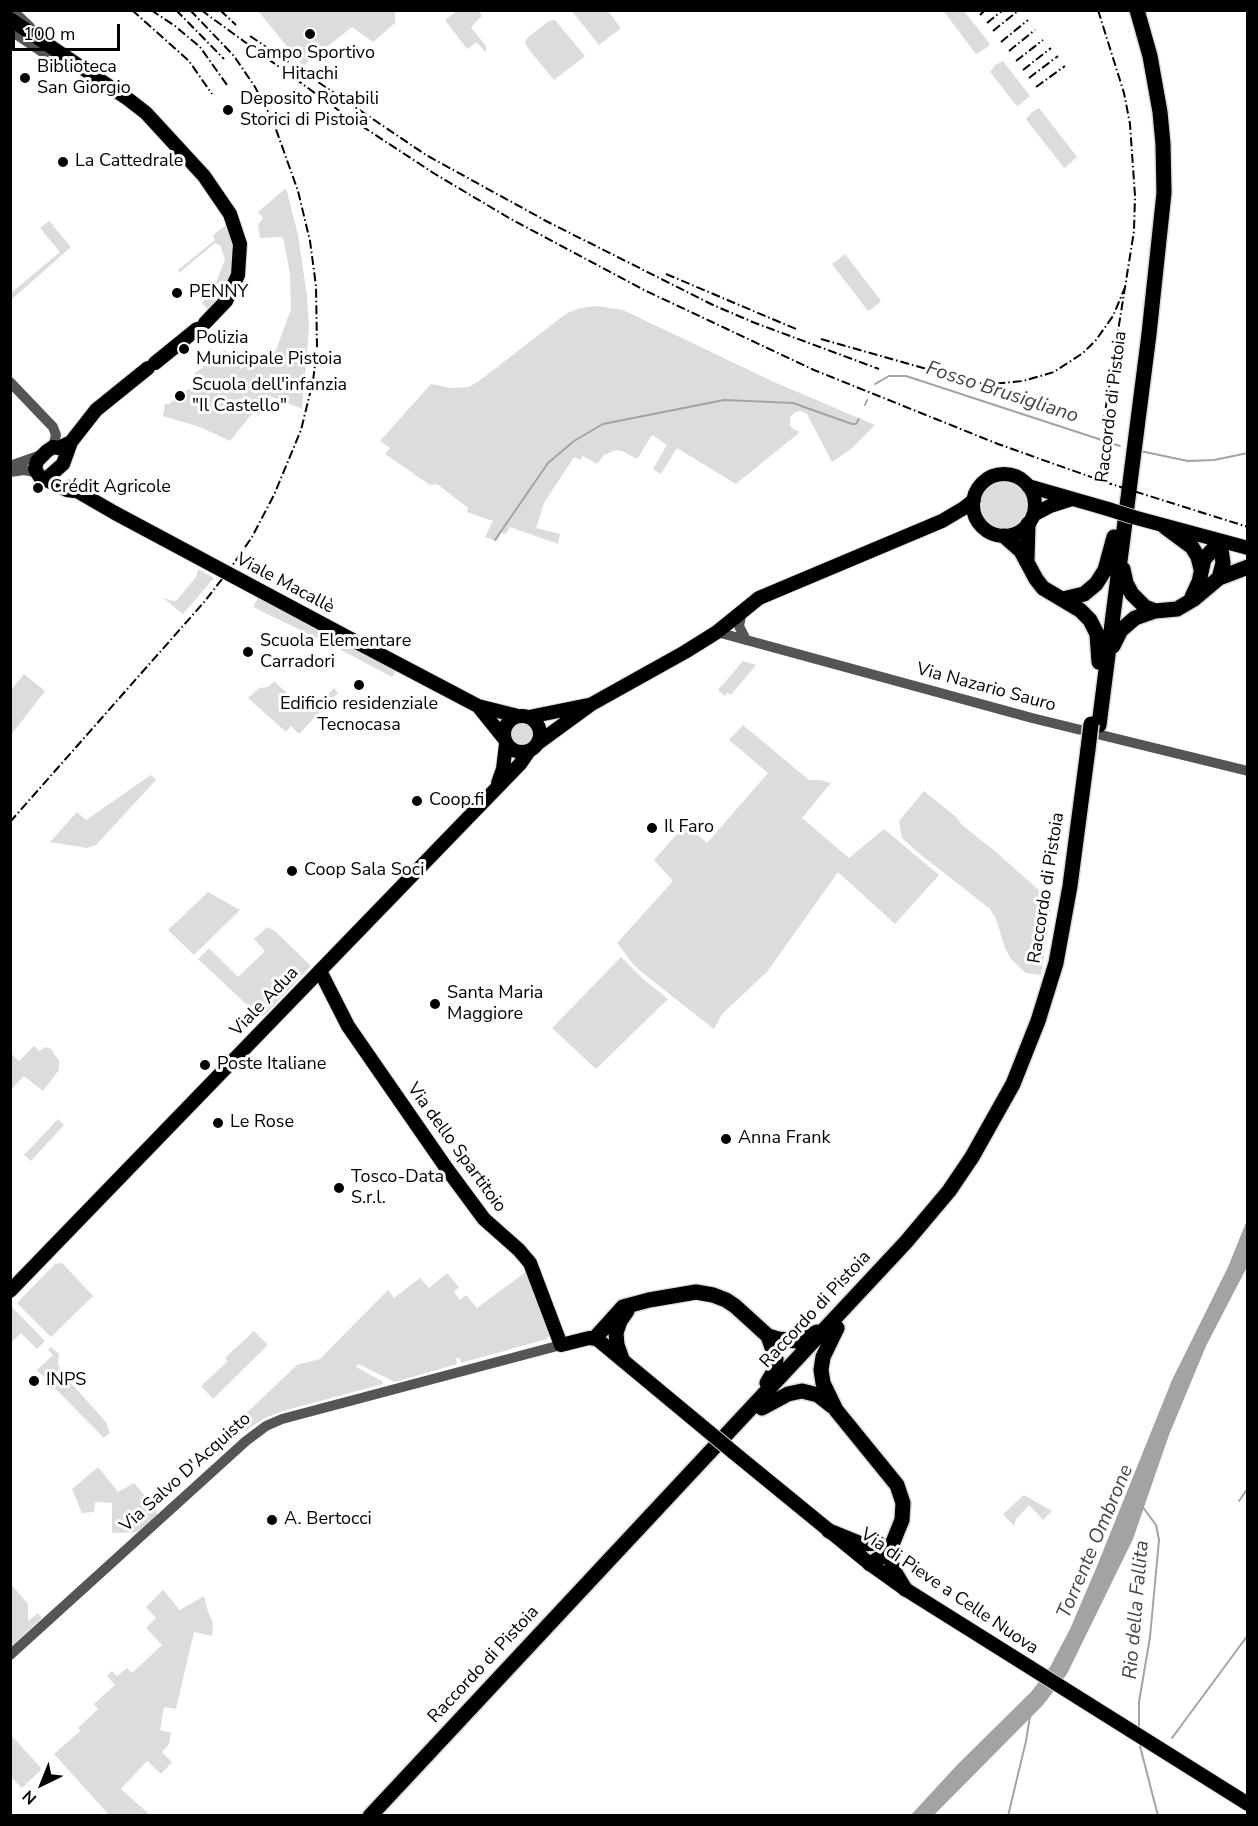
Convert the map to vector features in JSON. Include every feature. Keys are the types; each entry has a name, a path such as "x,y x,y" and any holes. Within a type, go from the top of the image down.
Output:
{"highway":[{"name":"Raccordo di Pistoia","path":"1119,539 1156,195 1156,158 1151,101 1143,59 1129,10"},
{"name":"Raccordo di Pistoia","path":"370,1815 832,1327 926,1232 955,1196 992,1140 1021,1085 1046,1023 1065,963 1079,886 1102,668 1161,238 1164,193 1160,112 1150,56 1137,10"},
{"path":"1027,559 1031,520"},
{"path":"1165,527 1192,547 1202,569"},
{"path":"1004,536 1020,549 1043,588 1084,614 1093,624 1098,639 1102,668"},
{"path":"1063,599 1084,594 1096,584 1119,539"},
{"path":"1119,539 1129,589 1140,603 1155,611"},
{"path":"1190,600 1198,584 1204,559 1220,542"},
{"path":"1218,578 1223,565 1220,542"},
{"path":"1102,668 1125,625 1139,615 1173,610 1218,578 1248,567"},
{"path":"598,1340 619,1310 635,1303 685,1293 705,1293 720,1297 735,1306 768,1336 783,1341 796,1341 832,1327"},
{"path":"622,1359 616,1333 623,1316 635,1303"},
{"path":"832,1327 821,1370 823,1383 837,1410 900,1491 904,1509 900,1525 884,1548 873,1551 870,1564"},
{"path":"598,1340 609,1338 616,1333"},
{"path":"758,1406 775,1367 775,1353 768,1336"},
{"path":"758,1406 802,1391 818,1395 837,1410"},
{"name":"Raccordo di Pistoia","path":"381,1815 758,1406"},
{"path":"829,1531 861,1544 884,1548"},
{"path":"884,1548 905,1589"}],"main road":[{"path":"10,19 128,99 150,117 204,176 230,214 240,244 238,275 226,301 201,326 96,410 58,449 35,465 40,475 59,470 65,459 58,449"},
{"name":"Viale Macallè","path":"59,470 64,482 75,491 478,706 524,717 590,705"},
{"name":"Viale Macallè","path":"40,475 67,490 75,491"},
{"path":"982,526 975,514 974,500 981,485 996,476 1012,476 1021,479 1028,486 1035,501 1031,520"},
{"path":"1028,486 1165,527 1248,548"},
{"path":"942,521 962,520 982,526 992,533 1004,536 1016,534 1050,506 1072,499"},
{"name":"Viale Macallè","path":"534,747 590,705 717,632 764,596 942,521 974,500"},
{"name":"Viale Macallè","path":"478,706 505,740"},
{"path":"524,717 539,727 540,735 534,747 516,752 505,740 506,724 524,717"},
{"name":"Viale Adua","path":"494,789 503,769 505,740"},
{"name":"Viale Adua","path":"10,1291 534,747"},
{"name":"Via dello Spartitoio","path":"320,970 348,1026 442,1162 484,1220 519,1250 530,1263 561,1345"},
{"name":"Via Salvo D'Acquisto","path":"561,1345 598,1340"},
{"name":"Via di Pieve a Celle Nuova","path":"598,1340 829,1531 905,1589 1248,1804"}],"street":[{"path":"12,10 39,39"},
{"path":"10,30 57,62 75,63"},
{"path":"10,382 53,426 58,449 12,465"},
{"path":"12,465 40,475"},
{"path":"742,611 739,626 746,640"},
{"name":"Via Nazario Sauro","path":"717,632 1043,721 1248,771"},
{"name":"Via Salvo D'Acquisto","path":"10,1655 166,1513 266,1426 293,1416 561,1345"}],"shaded area":[{"name":"Campo Sportivo Hitachi","path":"395,10 395,23 373,42 352,27 303,66 258,11"},
{"path":"457,11 479,11 482,16 471,27 486,46 486,53 477,42 467,49 445,20"},
{"path":"572,11 608,11 621,28 599,45"},
{"path":"946,11 964,11 990,44 976,54 945,13"},
{"path":"555,20 585,56 554,80 525,42 549,21"},
{"path":"1003,61 1030,96 1017,106 990,72 995,65"},
{"path":"1039,108 1077,157 1064,168 1026,119"},
{"path":"286,188 298,235 307,296 309,328 302,409 267,395 230,441 200,427 163,416 165,404 169,404 199,381 194,374 225,350 241,369 257,356 267,358 276,350 291,309 290,274 283,237 260,238 258,225 263,218 258,212"},
{"path":"49,221 71,247 11,300 11,293 60,252 40,228"},
{"path":"227,224 233,247 231,273 225,289 208,310 202,303 216,283 225,259 220,245 215,243 179,273 178,270 215,240 213,235"},
{"path":"845,254 881,301 868,311 832,264"},
{"path":"597,306 623,310 774,382 875,425 851,449 832,462 807,414 801,411 795,412 790,417 790,425 800,432 736,484 677,448 661,474 653,469 667,445 652,435 637,459 616,450 604,455 597,464 583,456 580,460 574,457 544,503 536,528 560,534 558,544 510,527 506,534 501,533 497,541 485,537 493,521 467,512 468,508 437,484 430,485 385,454 390,448 380,441 431,384 451,388 469,387 567,313 580,308"},
{"path":"999,481 1009,481 1024,491 1028,505 1027,514 1018,525 1009,529 999,529 984,519 980,510 980,500 990,485"},
{"path":"198,569 214,578 183,614 163,598 174,601 178,599 196,577"},
{"path":"258,598 339,641 335,647 253,607"},
{"path":"342,643 396,671 392,677 339,649"},
{"path":"743,661 756,665 731,695 727,693 725,696 718,690"},
{"path":"24,674 45,691 11,735 11,690"},
{"path":"274,681 308,713 334,688 338,693 299,734 291,726 286,732 248,698 259,688 268,687"},
{"path":"522,719 533,723 537,734 533,745 522,749 511,745 507,734 511,723"},
{"path":"743,725 809,780 831,783 802,818 849,858 884,829 939,875 895,924 838,872 767,972 722,1014 714,1029 644,974 617,943 673,881 654,860 686,824 707,843 768,773 729,740"},
{"path":"151,775 156,780 96,845 87,848 50,842 77,812 86,820"},
{"path":"924,791 1052,902 1041,975 1026,973 1011,959 990,909 902,838 899,821"},
{"path":"208,892 240,910 194,955 168,930"},
{"path":"267,927 275,931 311,966 265,1015 260,1017 198,959 209,948 238,977 265,951 254,939"},
{"path":"621,957 668,999 596,1069 552,1028"},
{"path":"34,1046 39,1051 45,1047 51,1049 59,1061 59,1070 43,1091 24,1076 11,1090 11,1053 19,1061"},
{"path":"58,1119 64,1125 31,1161 24,1155"},
{"path":"1247,1220 1247,1267 1206,1346 1169,1435 1133,1539 1067,1674 1043,1705 934,1815 910,1816 957,1765 1031,1692 1050,1667 1070,1629 1097,1566 1172,1380 1228,1267"},
{"path":"62,1263 93,1296 51,1337 17,1303 55,1264"},
{"path":"527,1271 551,1333 547,1339 461,1363 460,1358 456,1358 457,1364 395,1382 358,1364 356,1367 382,1381 383,1384 283,1411 265,1418 245,1431 237,1422 297,1365 320,1359 388,1290 394,1298 420,1278 429,1288 447,1273 459,1287 454,1292 460,1300 466,1295 477,1308"},
{"path":"11,1306 45,1341 37,1349 21,1333 11,1343"},
{"path":"254,1331 268,1345 213,1399 201,1386 228,1361 225,1358"},
{"path":"51,1347 59,1354 58,1364 62,1373 106,1422 110,1433 104,1438 37,1370 53,1355 48,1350"},
{"path":"98,1467 118,1492 134,1483 157,1510 157,1515 138,1532 112,1533 112,1503 95,1502 94,1512 82,1513 72,1489"},
{"path":"1024,1495 1052,1511 1043,1520 1029,1505 1016,1519 1014,1526 1003,1514"},
{"path":"11,1584 28,1604 28,1621 38,1613 42,1618 11,1647"},
{"path":"163,1590 180,1610 204,1596 213,1623 212,1636 194,1632 176,1709 164,1707 160,1730 171,1733 169,1744 162,1752 172,1762 161,1774 147,1761 121,1789 150,1815 109,1815 54,1754 80,1731 78,1728 98,1709 94,1704 115,1685 107,1676 112,1671 117,1676 127,1668 132,1673 162,1645 146,1628 156,1618 146,1607"},
{"path":"11,1735 41,1768 22,1788 11,1777"}],"waterway":[{"name":"Fosso Brusigliano","path":"875,384 889,376 906,376 1120,446"},
{"name":"Fosso Brusigliano","path":"495,540 548,463 574,441 603,424 724,400 793,403 852,424 856,424 859,419"},
{"name":"Fosso Brusigliano","path":"865,405 867,400"},
{"name":"Fosso Brusigliano","path":"1140,451 1188,461 1214,460 1248,453"},
{"path":"1239,1501 1248,1488"},
{"name":"Rio della Fallita","path":"1139,1728 1139,1702 1150,1637 1159,1540 1156,1525 1142,1506"},
{"path":"1172,1738 1248,1635"},
{"path":"1008,1816 1030,1716"},
{"name":"Rio della Fallita","path":"1140,1746 1158,1816"}],"railway":[{"path":"132,10 189,61 212,94"},
{"path":"151,10 200,47 227,85"},
{"path":"176,10 224,59"},
{"path":"190,10 234,56 255,87 273,121 298,191 310,241 316,286 317,348 313,381 301,430 274,495 252,537 232,566"},
{"path":"201,10 345,115 435,174 509,218 644,290 814,370 998,444 1108,483 1248,527"},
{"path":"220,10 236,25"},
{"path":"980,15 985,10"},
{"path":"987,23 1003,10"},
{"path":"993,31 1019,10"},
{"path":"1098,10 1124,93 1130,124 1135,196 1134,231 1103,425"},
{"path":"1001,42 1028,20"},
{"path":"1009,51 1035,30"},
{"path":"250,36 426,155 548,222 713,305 879,369"},
{"path":"1016,61 1043,40"},
{"path":"1023,70 1051,48"},
{"path":"1029,78 1058,56"},
{"path":"1036,87 1065,66"},
{"path":"666,274 796,329"},
{"path":"821,339 976,383 1023,381 1054,372 1083,353 1096,340 1113,316 1126,285"},
{"path":"10,822 222,579"}],"place":[{"name":"Campo Sportivo Hitachi","path":"310,34"},
{"name":"Biblioteca San Giorgio","path":"25,78"},
{"name":"Deposito Rotabili Storici di Pistoia","path":"228,110"},
{"name":"La Cattedrale","path":"63,162"},
{"name":"PENNY","path":"177,293"},
{"name":"Polizia Municipale Pistoia","path":"184,349"},
{"name":"Scuola dell'infanzia \"Il Castello\"","path":"180,396"},
{"name":"Crédit Agricole","path":"38,488"},
{"name":"Scuola Elementare Carradori","path":"248,652"},
{"name":"Edificio residenziale Tecnocasa","path":"359,685"},
{"name":"Coop.fi","path":"417,801"},
{"name":"Il Faro","path":"652,828"},
{"name":"Coop Sala Soci","path":"292,871"},
{"name":"Santa Maria Maggiore","path":"435,1004"},
{"name":"Poste Italiane","path":"205,1065"},
{"name":"Le Rose","path":"218,1123"},
{"name":"Anna Frank","path":"726,1139"},
{"name":"Tosco-Data S.r.l.","path":"339,1188"},
{"name":"INPS","path":"34,1381"},
{"name":"A. Bertocci","path":"272,1520"}],"water label":[{"name":"Torrente Ombrone","path":"1096,1542"}]}
